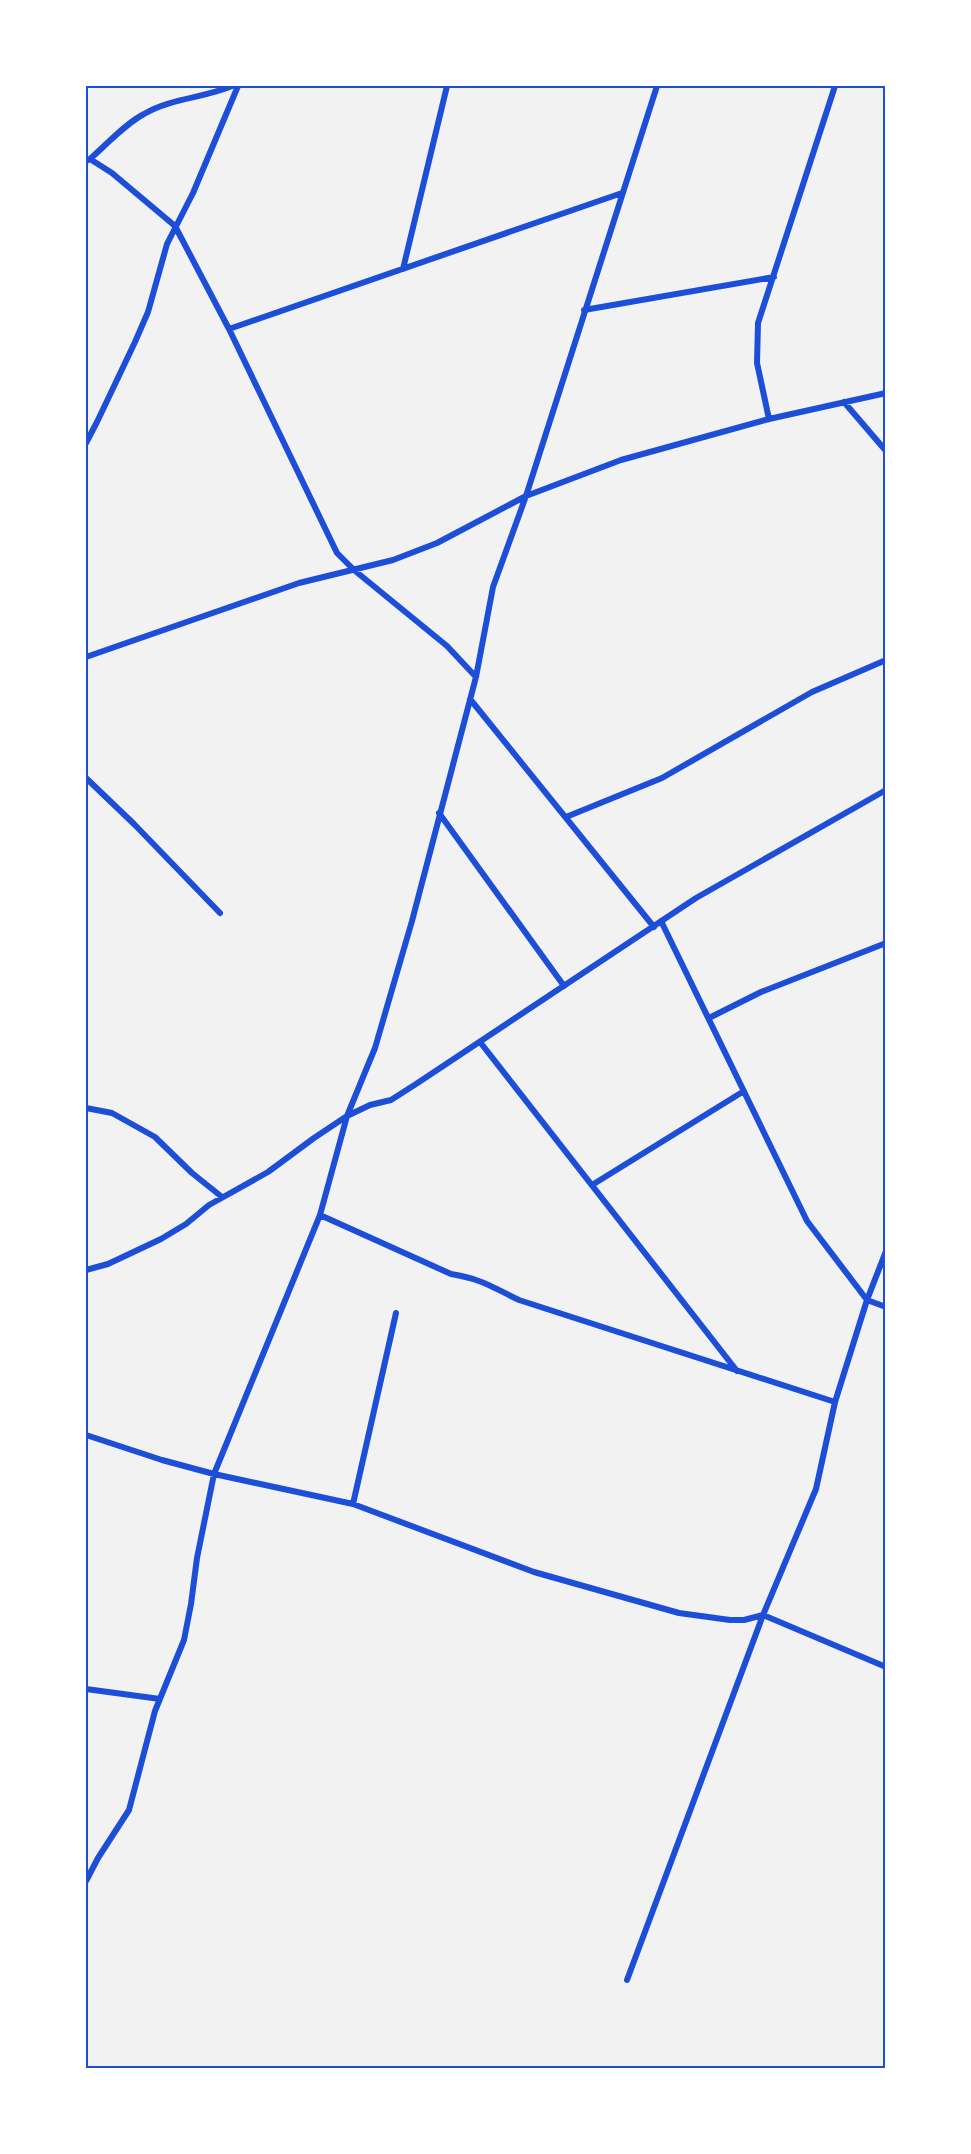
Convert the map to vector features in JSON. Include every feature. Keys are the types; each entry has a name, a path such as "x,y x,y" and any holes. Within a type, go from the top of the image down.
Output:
{"street":[{"path":"232,86 215,93 171,103 143,114 88,160 112,173 175,226 230,329 337,553 354,570 447,646 476,677"},
{"path":"86,442 148,312 167,244 196,185 238,86"},
{"path":"403,269 447,86"},
{"path":"86,1881 129,1810 148,1733 184,1640 197,1557 214,1474 320,1215 347,1116 375,1048 412,921 476,677 494,586 526,496 657,86"},
{"path":"769,419 757,363 758,323 835,86"},
{"path":"230,329 622,193"},
{"path":"584,310 774,277"},
{"path":"86,657 299,583 393,560 437,543 526,496 621,460 769,419 885,393"},
{"path":"844,402 885,451"},
{"path":"566,817 662,778 812,692 885,660"},
{"path":"470,699 654,927"},
{"path":"86,778 220,913"},
{"path":"86,1270 108,1264 161,1239 222,1197 268,1172 347,1116 370,1105 391,1100 725,880 885,790"},
{"path":"439,813 564,986"},
{"path":"661,921 807,1221 867,1299 885,1307"},
{"path":"709,1018 771,988 885,943"},
{"path":"480,1042 737,1371"},
{"path":"592,1185 744,1091"},
{"path":"86,1108 112,1113 156,1137 192,1173 222,1197"},
{"path":"320,1215 451,1274 471,1277 491,1284 519,1300 835,1402"},
{"path":"627,1980 763,1615 816,1489 835,1402 867,1299 885,1251"},
{"path":"353,1504 396,1313"},
{"path":"86,1435 214,1474 353,1504 534,1572 668,1610 730,1620 744,1620 763,1615 885,1667"},
{"path":"86,1689 160,1699"}]}
